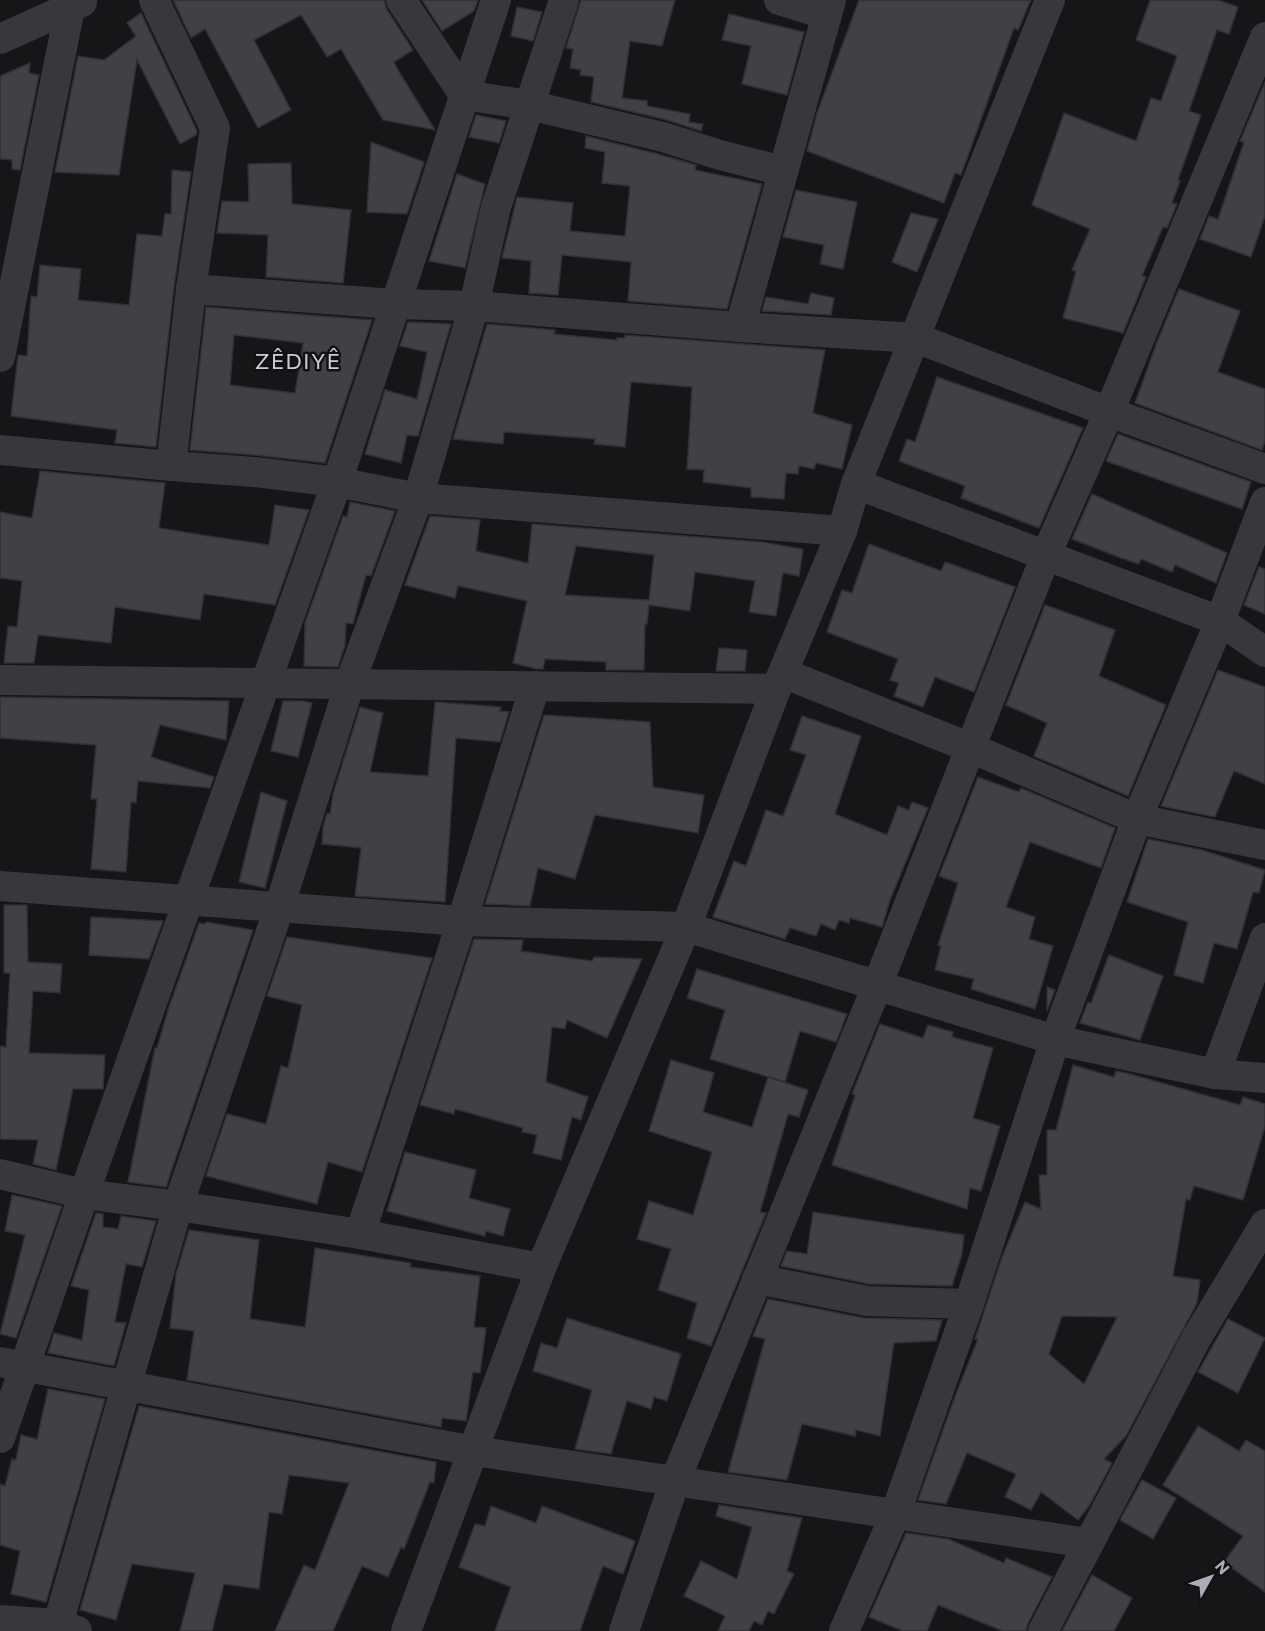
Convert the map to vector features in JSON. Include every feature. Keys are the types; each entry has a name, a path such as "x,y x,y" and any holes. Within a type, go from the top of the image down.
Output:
{"street":[{"path":"154,0 215,128 191,289 171,466"},
{"path":"401,0 464,95 529,105 663,137 783,171"},
{"path":"0,1438 13,1365 84,1194 268,681 337,482 496,0"},
{"path":"0,1620 64,1629 126,1386 178,1206 279,908 350,683 418,498 474,306 496,207 564,0"},
{"path":"740,327 829,7 779,0"},
{"path":"406,1631 541,1268 686,927 780,681 842,531 856,484 1050,0"},
{"path":"0,39 77,4"},
{"path":"0,357 77,4"},
{"path":"624,1631 675,1481 877,986 1046,555 1109,412 1265,37"},
{"path":"191,289 394,304 474,306 916,338 1109,412 1265,468"},
{"path":"0,450 254,472 337,482 418,498 842,531"},
{"path":"856,484 1220,621 1265,652"},
{"path":"844,1631 895,1515 969,1304 1056,1040 1137,819 1220,621 1265,502"},
{"path":"0,680 268,681 535,686 780,681 971,748 1137,819 1265,845"},
{"path":"360,1234 462,921 535,686"},
{"path":"0,886 462,921 686,927 1056,1040 1215,1074 1265,1078"},
{"path":"1215,1074 1265,938"},
{"path":"0,1174 84,1194 360,1234 541,1268"},
{"path":"1043,1631 1197,1337 1265,1224"},
{"path":"757,1280 867,1301 969,1304"},
{"path":"13,1365 474,1451 1088,1543"}],"building":[{"path":"173,0 384,0 387,10 413,50 394,62 435,130 383,120 341,49 327,57 301,15 254,40 291,110 258,128 205,29 191,38"},
{"path":"422,0 478,0 474,11 442,31"},
{"path":"581,0 675,0 662,46 630,41 622,98 647,101 647,106 690,114 689,122 703,124 701,131 667,120 591,102 594,77 580,75 581,70 570,68 573,49 566,48"},
{"path":"859,0 1031,0 1018,30 1014,28 961,175 955,173 944,203 807,151 817,113"},
{"path":"1150,0 1218,0 1238,7 1229,34 1217,30 1189,111 1201,115 1178,180 1180,181 1172,203 1177,204 1167,228 1163,227 1142,276 1146,277 1123,333 1063,318 1076,271 1072,270 1090,229 1032,205 1064,113 1136,141 1151,98 1161,101 1177,56 1136,40"},
{"path":"517,7 542,12 533,41 511,36"},
{"path":"141,13 197,131 196,135 180,144 137,60 119,175 55,172 78,56 104,60 136,36 127,23"},
{"path":"729,14 804,32 787,95 742,84 751,46 722,40"},
{"path":"30,63 29,73 39,75 20,170 12,169 12,160 0,159 0,76"},
{"path":"1265,82 1265,216 1251,257 1200,239 1209,216 1218,219 1244,142 1240,141"},
{"path":"476,115 506,121 499,143 469,137"},
{"path":"586,136 696,165 695,170 762,184 727,309 628,301 631,262 562,255 558,295 529,293 531,261 502,258 517,197 573,203 570,231 625,236 630,186 602,183 605,152 585,148"},
{"path":"371,142 424,162 407,214 367,212"},
{"path":"291,163 292,204 351,210 343,283 266,277 268,235 217,233 222,201 249,202 248,164"},
{"path":"172,170 191,172 174,287 156,447 115,443 117,430 11,416 18,355 27,356 31,296 37,297 40,265 81,269 78,300 129,305 137,234 162,236 165,214 171,214"},
{"path":"457,174 485,184 465,268 429,261"},
{"path":"796,190 857,202 843,269 820,264 824,245 783,237"},
{"path":"911,213 938,219 917,272 892,262"},
{"path":"1179,289 1240,311 1218,372 1265,389 1265,441 1262,450 1135,403"},
{"path":"811,293 834,298 831,315 762,311 766,297 808,304"},
{"path":"206,307 372,320 325,463 190,450","holes":["234,335 303,343 295,393 230,385"]},
{"path":"408,322 451,324 418,436 407,435 401,463 365,454 385,390 417,399 427,352 400,346"},
{"path":"487,324 555,330 554,334 617,340 617,338 625,338 625,335 825,350 813,413 852,425 842,469 816,463 814,469 799,466 798,474 786,473 784,499 751,497 751,488 703,482 704,470 687,469 692,387 631,382 625,447 594,444 595,439 504,432 503,444 453,439"},
{"path":"937,377 1083,428 1039,528 961,498 965,486 899,461 907,439 915,442"},
{"path":"1118,434 1251,482 1242,509 1106,461"},
{"path":"40,471 165,483 159,528 269,545 275,505 309,510 275,605 204,594 200,620 115,607 111,643 38,635 34,663 4,663 8,626 17,627 22,581 0,578 0,512 32,518"},
{"path":"1092,494 1227,553 1216,583 1175,565 1172,572 1141,559 1139,564 1072,539"},
{"path":"350,502 395,511 371,576 366,575 353,624 346,623 345,645 338,667 304,666 305,623 343,516 347,517"},
{"path":"430,516 480,520 476,551 528,563 532,524 762,542 803,549 799,576 783,573 776,616 749,612 755,581 695,572 690,611 649,605 647,624 645,624 644,670 606,670 606,662 545,659 543,669 513,663 527,601 458,586 455,598 405,585","holes":["576,546 654,555 649,600 565,595"]},
{"path":"869,544 941,571 945,562 1015,587 974,692 935,677 923,707 894,696 899,683 890,680 898,659 827,632 842,590 852,593"},
{"path":"1259,567 1265,569 1265,614 1244,605"},
{"path":"1045,605 1115,630 1099,676 1166,705 1128,796 1034,756 1047,723 1006,705"},
{"path":"719,648 747,650 745,671 716,671"},
{"path":"1218,670 1265,687 1265,784 1234,771 1215,817 1161,806"},
{"path":"0,697 229,701 226,740 160,725 151,757 214,777 210,788 138,781 136,803 131,802 126,872 91,869 97,799 91,799 96,745 0,738"},
{"path":"283,701 312,703 298,757 271,751"},
{"path":"435,702 501,707 500,711 509,712 500,742 456,738 445,902 355,896 361,848 322,844 323,827 327,813 330,814 333,794 360,707 383,713 370,772 428,776"},
{"path":"544,715 650,722 653,787 704,795 698,833 595,815 575,879 538,868 530,906 485,904"},
{"path":"802,716 861,736 835,814 887,835 898,806 909,810 912,802 928,808 890,900 882,927 850,918 849,923 839,920 835,930 821,924 816,936 790,928 785,939 713,917 734,861 746,866 766,810 783,816 806,755 790,750"},
{"path":"978,777 1019,792 1021,788 1115,828 1101,868 1030,842 1006,907 1035,917 1029,939 1053,946 1035,1009 971,989 974,979 935,970 941,946 938,945 958,883 939,876"},
{"path":"261,792 287,801 265,888 239,882"},
{"path":"1148,839 1202,850 1265,870 1259,893 1253,892 1237,949 1214,943 1203,983 1174,975 1188,922 1127,902"},
{"path":"4,905 27,905 28,962 62,964 60,993 33,991 29,1053 105,1055 103,1089 73,1089 56,1170 33,1164 38,1140 0,1139 0,1046 6,1047 10,973 4,973"},
{"path":"91,917 163,921 149,959 89,955"},
{"path":"206,922 253,930 166,1187 128,1182 155,1048 157,1048 199,923 205,924"},
{"path":"287,937 432,958 362,1172 328,1162 317,1204 206,1176 227,1114 266,1124 281,1066 288,1068 302,1005 267,996"},
{"path":"474,939 523,940 521,951 592,961 594,957 642,959 607,1038 567,1020 565,1029 552,1027 546,1082 588,1097 581,1120 572,1117 561,1160 533,1153 537,1135 522,1132 523,1128 455,1109 454,1114 420,1105"},
{"path":"1109,955 1163,976 1140,1040 1080,1023 1088,1002 1091,1003"},
{"path":"697,969 847,1014 836,1042 800,1031 785,1082 710,1059 725,1010 687,998"},
{"path":"1047,987 1055,990 1047,1011"},
{"path":"880,1024 923,1038 928,1025 953,1032 952,1037 993,1048 973,1118 1000,1126 981,1191 970,1188 967,1209 832,1165 855,1095 852,1094"},
{"path":"671,1060 714,1073 703,1112 752,1127 768,1077 808,1090 799,1117 788,1114 760,1212 766,1213 711,1346 687,1338 697,1303 658,1290 671,1249 637,1239 649,1201 693,1215 712,1152 649,1131"},
{"path":"1073,1065 1114,1077 1116,1071 1130,1074 1240,1105 1243,1097 1265,1104 1265,1126 1243,1200 1194,1186 1190,1200 1186,1199 1173,1276 1200,1280 1197,1303 1126,1436 1104,1459 1112,1463 1089,1506 1078,1520 1041,1492 1031,1510 1005,1497 1016,1474 967,1453 946,1504 918,1500 978,1339 975,1339 1002,1257 1025,1202 1041,1209 1039,1175 1047,1175 1047,1130 1056,1130","holes":["1062,1316 1117,1317 1084,1384 1049,1354"]},
{"path":"405,1152 476,1170 469,1198 510,1209 503,1236 486,1231 485,1236 387,1211"},
{"path":"12,1195 62,1206 16,1338 0,1334 25,1235 5,1231"},
{"path":"813,1212 964,1235 962,1254 952,1286 869,1284 781,1266 787,1251 807,1254"},
{"path":"96,1213 103,1214 103,1227 118,1229 121,1216 156,1221 142,1267 126,1264 115,1322 126,1323 114,1366 48,1353 54,1333 82,1340 89,1290 71,1286"},
{"path":"189,1230 259,1240 250,1319 305,1327 315,1248 411,1263 410,1267 480,1276 474,1327 486,1328 480,1373 473,1372 466,1421 442,1418 441,1427 187,1380 194,1331 170,1328 176,1274"},
{"path":"768,1299 864,1318 942,1320 936,1341 894,1343 880,1436 856,1430 855,1436 802,1424 787,1480 728,1472 765,1339 753,1336"},
{"path":"567,1318 681,1354 667,1401 654,1397 651,1409 627,1401 611,1454 575,1449 592,1390 533,1371 541,1343 557,1348"},
{"path":"1228,1319 1265,1338 1238,1393 1198,1372"},
{"path":"48,1389 105,1399 46,1602 11,1594 20,1551 0,1545 0,1484 5,1486 12,1459 16,1460 21,1435 37,1439"},
{"path":"139,1406 436,1462 434,1483 430,1482 404,1549 401,1547 388,1577 362,1566 333,1631 275,1631 304,1565 315,1570 349,1483 289,1475 282,1514 269,1512 259,1589 224,1584 212,1631 180,1631 195,1573 132,1564 116,1620 80,1610"},
{"path":"1198,1426 1239,1451 1246,1440 1265,1451 1265,1592 1224,1562 1243,1536 1163,1485"},
{"path":"1142,1480 1176,1498 1153,1539 1120,1520"},
{"path":"719,1505 802,1518 787,1571 794,1574 774,1614 768,1611 762,1625 754,1621 749,1631 718,1631 725,1616 684,1596 701,1561 737,1579 752,1527 716,1516"},
{"path":"491,1506 536,1523 542,1506 635,1541 623,1574 603,1566 580,1631 495,1631 511,1587 459,1567 475,1524 485,1526"},
{"path":"906,1533 948,1539 1004,1563 1006,1558 1052,1577 1026,1631 1003,1631 938,1605 927,1631 903,1631 869,1617"},
{"path":"1092,1575 1132,1598 1114,1631 1062,1631"}],"district":[{"name":"ZÊDIYÊ","path":"298,361"}]}
